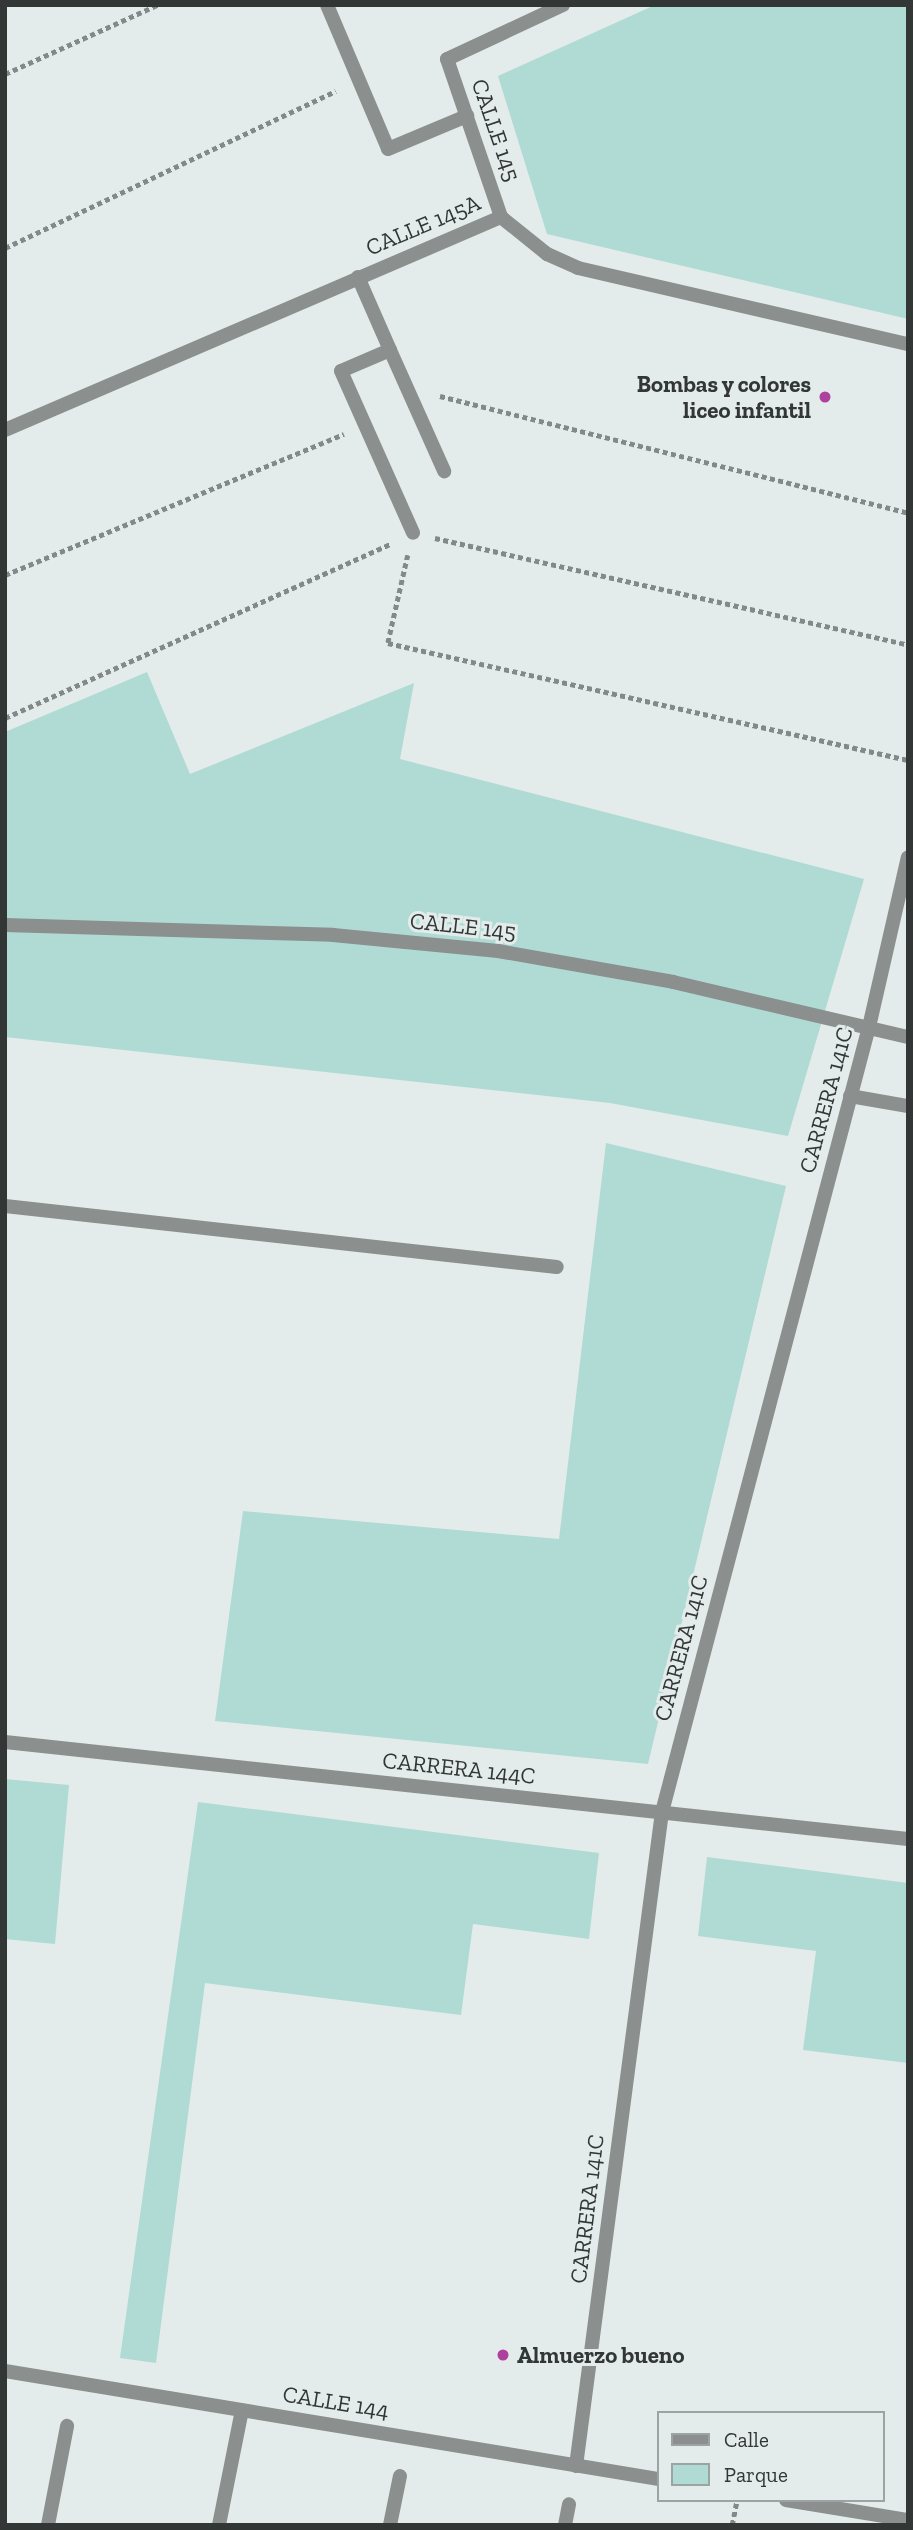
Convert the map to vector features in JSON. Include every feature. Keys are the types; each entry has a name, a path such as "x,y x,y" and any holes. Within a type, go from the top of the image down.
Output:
{"street":[{"path":"327,5 388,149 467,117"},
{"name":"CALLE 145","path":"501,217 447,59 563,5"},
{"name":"CALLE 145A","path":"5,430 501,217 547,254 578,268 908,344"},
{"path":"358,277 444,471"},
{"path":"390,350 341,371 413,534"},
{"name":"CARRERA 141C","path":"576,2466 662,1812 869,1027 908,857"},
{"name":"CALLE 145","path":"5,925 333,935 498,950 673,982 908,1037"},
{"path":"850,1096 908,1106"},
{"path":"5,1206 558,1267"},
{"name":"CARRERA 144C","path":"5,1742 908,1839"},
{"name":"CALLE 144","path":"5,2371 657,2479"},
{"path":"219,2525 242,2410"},
{"path":"48,2525 67,2426"},
{"path":"390,2525 400,2476"},
{"path":"798,2502 908,2520"},
{"path":"565,2525 569,2504"}],"path":[{"path":"5,74 157,5"},
{"path":"5,248 358,80"},
{"path":"407,388 908,513"},
{"path":"5,575 364,425"},
{"path":"413,534 388,643 908,760"},
{"path":"5,718 413,534 908,645"},
{"path":"732,2525 737,2502"}],"green space":[{"path":"655,5 908,5 908,319 547,234 498,76"},
{"path":"147,672 190,774 414,683 400,759 864,879 788,1136 610,1103 5,1037 5,732"},
{"path":"606,1143 786,1186 648,1764 215,1721 243,1511 559,1539"},
{"path":"5,1779 69,1785 55,1944 5,1939"},
{"path":"198,1802 599,1853 589,1939 473,1924 461,2015 205,1983 156,2363 120,2358"},
{"path":"707,1857 908,1883 908,2063 803,2050 816,1951 698,1936"}],"place":[{"name":"Bombas y colores liceo infantil","path":"825,397"},
{"name":"Almuerzo bueno","path":"503,2355"}]}
